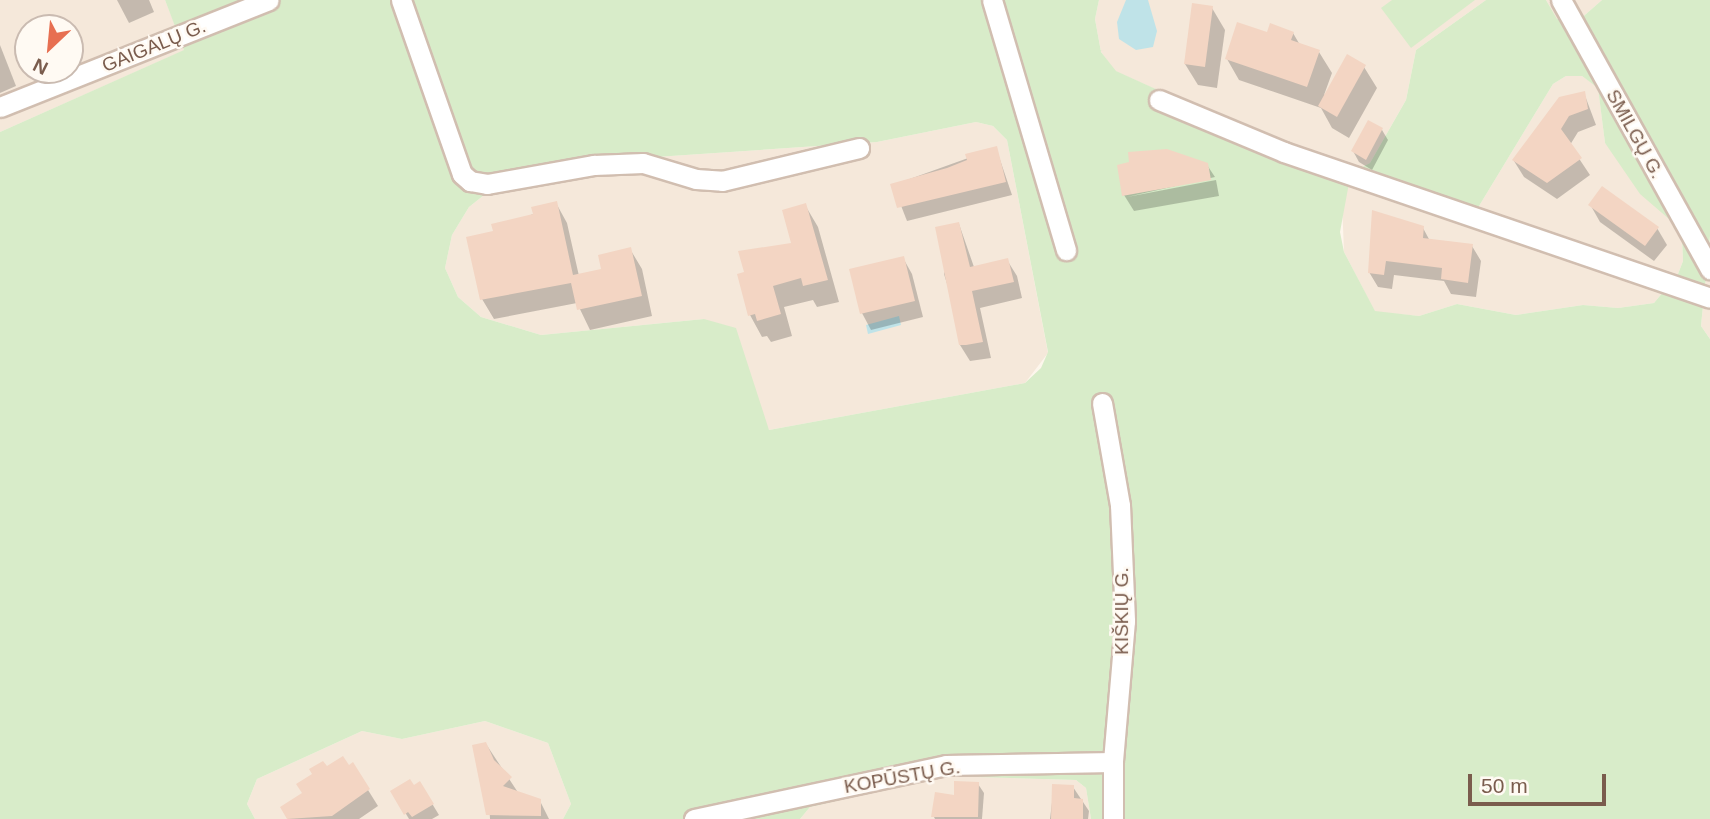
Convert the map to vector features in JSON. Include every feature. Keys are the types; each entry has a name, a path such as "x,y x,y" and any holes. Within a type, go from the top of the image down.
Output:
{"street":[{"name":"GAIGALŲ G.","path":"0,107 269,0"},
{"path":"401,0 462,174 470,181 487,184 594,165 643,163 696,179 722,181 838,149 859,148"},
{"path":"992,0 1066,250"},
{"name":"SMILGŲ G.","path":"1561,0 1710,269"},
{"path":"1159,100 1284,152 1710,298"},
{"name":"KIŠKIŲ G.","path":"1102,403 1120,505 1125,621 1113,762 1113,819"},
{"name":"KOPŪSTŲ G.","path":"694,819 946,765 1113,762"}],"shaded area":[{"path":"0,0 165,0 185,50 0,132"},
{"path":"1099,0 1486,0 1416,50 1406,100 1370,163 1356,170 1255,134 1115,71 1101,52 1095,19"},
{"path":"1546,0 1602,0 1578,21 1557,20"},
{"path":"1566,76 1582,76 1598,87 1605,143 1676,225 1682,238 1683,261 1678,274 1654,303 1618,308 1583,305 1516,315 1457,304 1419,316 1375,312 1344,252 1342,202 1349,183 1404,181 1476,211 1553,84"},
{"path":"976,122 993,126 1007,140 1048,353 1025,383 769,430 704,319 541,335 481,317 458,297 445,268 452,235 469,207 498,184 537,165 877,142"},
{"path":"1710,236 1710,339 1701,326"},
{"path":"485,721 548,743 571,804 563,819 255,819 247,804 257,779 362,731 402,739"},
{"path":"945,776 1076,780 1086,788 1091,819 800,819 810,807"}],"green space":[{"path":"165,0 260,0 265,6 280,0 1099,0 1095,19 1101,52 1116,71 1255,134 1356,170 1370,163 1406,100 1416,50 1486,0 1546,0 1557,19 1578,21 1602,0 1710,0 1710,236 1701,326 1710,339 1710,819 1091,819 1086,788 1076,780 945,776 810,807 800,819 563,819 571,804 548,743 485,721 402,739 362,731 257,779 247,804 255,819 0,819 0,132 184,50","holes":["1566,76 1582,76 1598,88 1605,143 1640,194 1676,225 1682,238 1683,261 1678,274 1654,303 1618,308 1583,305 1516,315 1457,304 1419,316 1375,311 1344,252 1340,232 1349,183 1404,181 1476,211 1553,84","976,122 993,126 1007,140 1048,352 1041,368 1025,383 769,430 736,328 704,319 541,335 481,317 458,297 445,268 452,235 469,207 498,184 537,165 877,142"]},
{"path":"1392,0 1475,0 1411,48 1381,8"}],"water":[{"path":"1126,0 1148,0 1157,31 1153,47 1136,50 1119,39 1117,22"},
{"path":"899,316 901,325 868,334 866,325"}],"building":[{"path":"1192,3 1213,6 1205,67 1184,64"},
{"path":"1237,22 1267,32 1270,23 1294,32 1291,40 1320,50 1307,87 1225,59"},
{"path":"1347,54 1366,65 1337,117 1318,106"},
{"path":"1585,91 1588,109 1569,116 1561,129 1582,158 1547,183 1512,160 1559,97"},
{"path":"1368,120 1383,128 1366,160 1351,151"},
{"path":"997,146 1006,182 897,208 890,184 947,168 967,160 965,154"},
{"path":"1167,149 1208,163 1211,180 1122,196 1117,165 1129,162 1128,152"},
{"path":"1602,186 1659,227 1645,246 1588,205"},
{"path":"557,201 573,275 601,269 598,255 631,247 642,296 577,310 571,283 480,300 466,237 493,231 491,224 533,214 531,207"},
{"path":"806,203 828,280 803,286 801,278 773,286 781,314 757,321 755,314 748,316 737,274 744,272 738,251 791,243 782,210"},
{"path":"1372,210 1424,226 1423,238 1473,244 1468,283 1441,279 1442,268 1386,261 1384,275 1368,273"},
{"path":"959,222 970,267 1008,258 1014,282 972,291 983,342 966,345 959,345 935,227"},
{"path":"904,256 915,301 860,314 849,269"},
{"path":"486,742 494,760 512,777 503,786 541,799 541,816 486,815 472,745"},
{"path":"343,756 349,765 353,762 370,789 332,816 287,819 280,807 302,793 296,784 312,774 309,769 323,761 327,766"},
{"path":"410,779 414,785 420,781 434,804 412,817 408,812 404,815 390,791"},
{"path":"954,781 979,782 978,817 931,817 935,792 954,795"},
{"path":"1052,784 1074,785 1074,798 1083,799 1083,819 1051,819"}]}
